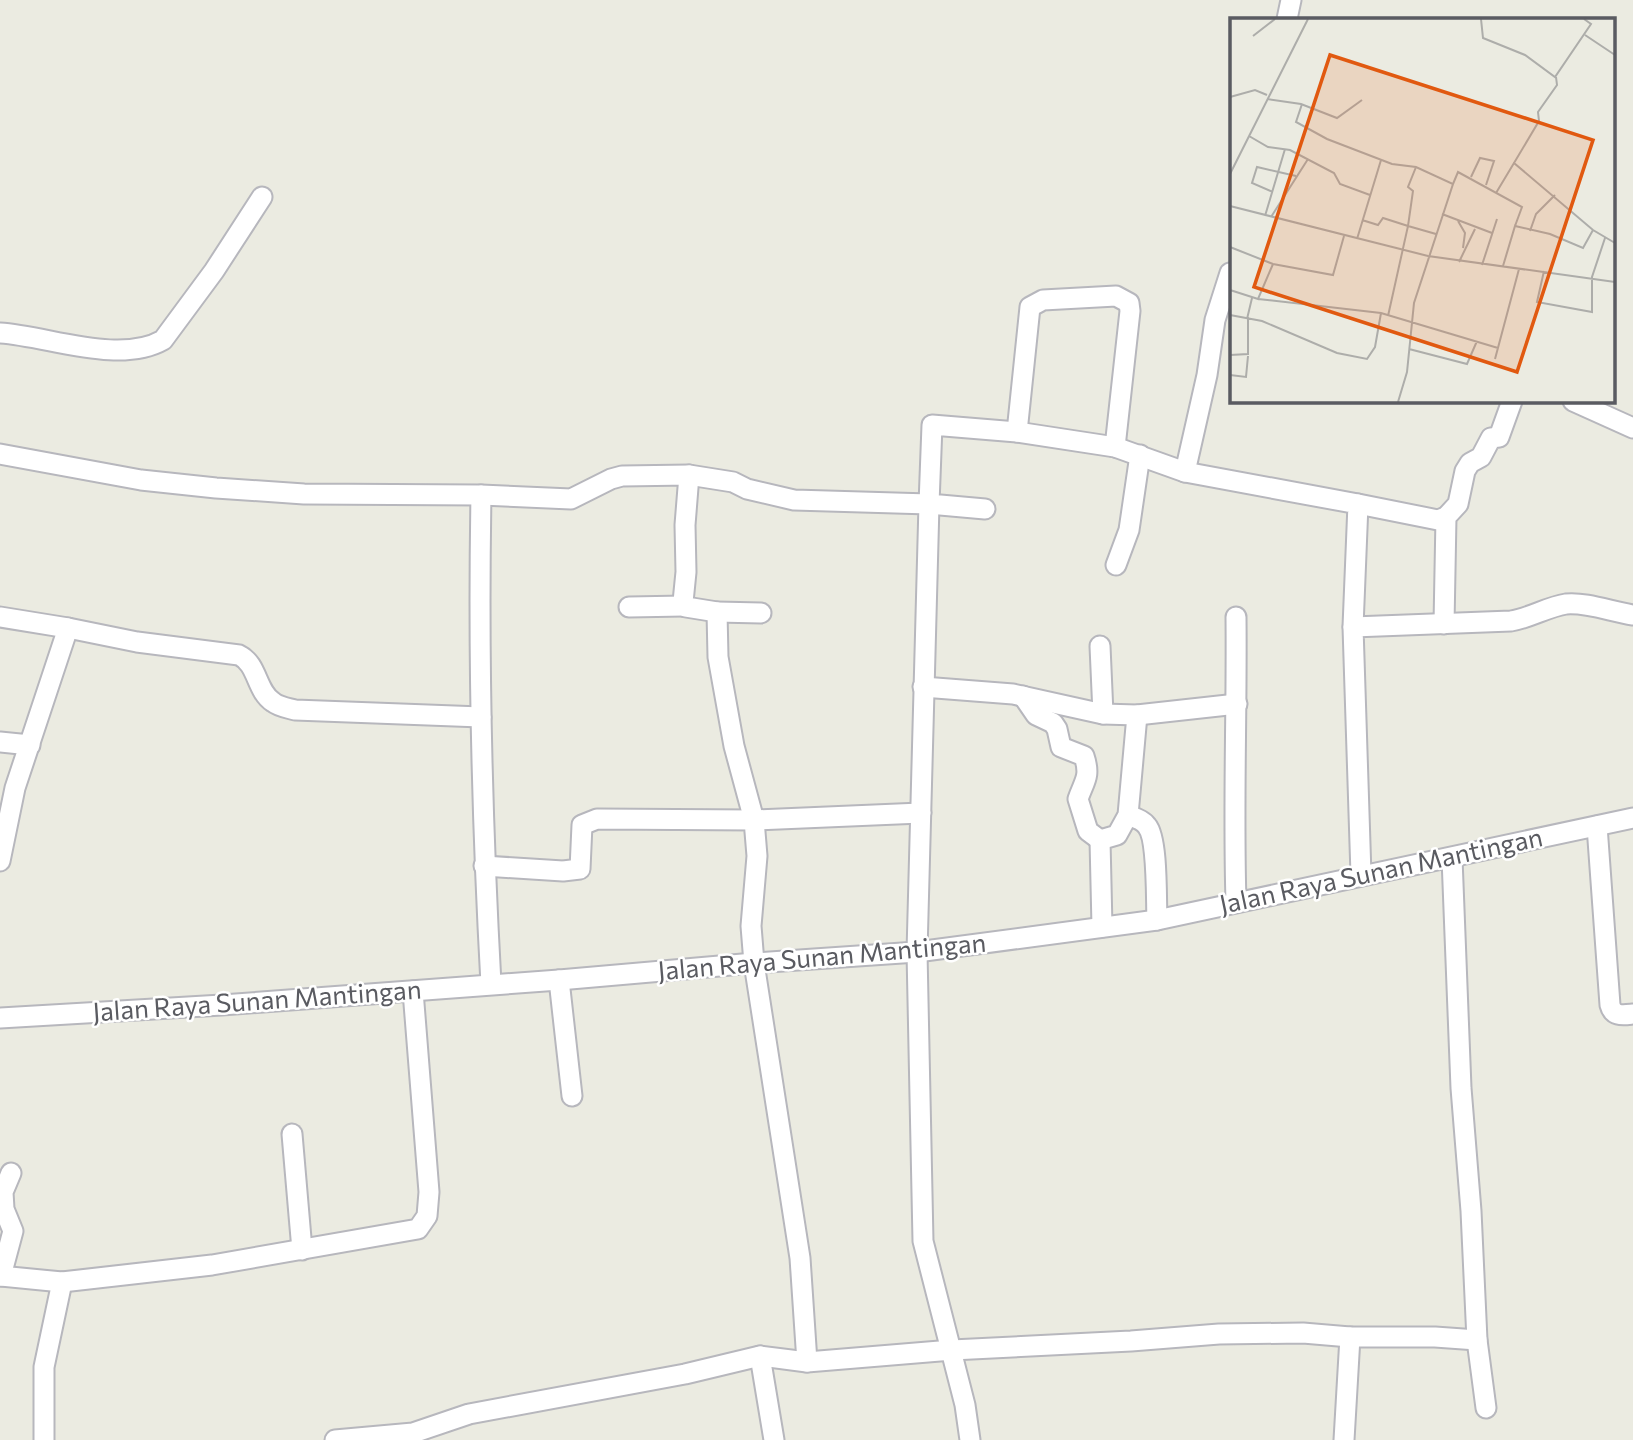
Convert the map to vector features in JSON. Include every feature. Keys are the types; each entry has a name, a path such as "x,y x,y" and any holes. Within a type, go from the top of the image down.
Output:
{"street":[{"path":"1287,18 1291,0"},
{"path":"0,332 108,350 155,345 163,340 214,271 262,197"},
{"path":"1185,472 1207,375 1215,320 1230,272"},
{"path":"1017,432 1031,307 1043,300 1116,296 1129,303 1130,311 1115,447"},
{"path":"970,1440 965,1405 923,1241 917,952 932,425 1017,432 1115,447 1185,472 1438,520 1447,516 1458,504 1465,471 1470,463 1482,457 1491,439 1499,437 1512,402"},
{"path":"1575,402 1633,428"},
{"path":"0,454 141,480 304,494 481,495 571,499 611,479 689,475 733,482 747,489 794,500 929,503 985,509"},
{"path":"1116,565 1129,530 1140,455"},
{"path":"684,606 682,598 687,572 685,525 689,475"},
{"path":"481,495 479,613 484,866 491,984"},
{"path":"1358,504 1353,626 1361,875"},
{"path":"1444,624 1447,516"},
{"path":"1353,626 1511,621 1565,604 1633,615"},
{"path":"629,607 684,606 718,612 761,613"},
{"path":"718,612 718,657 734,746 754,820 757,856 751,926 754,963 800,1258 807,1362"},
{"path":"0,617 137,642 239,655 249,662 266,696 273,703 295,710 481,717"},
{"path":"1236,617 1237,704 1233,802 1236,901"},
{"path":"0,861 15,788 68,628"},
{"path":"1100,646 1103,714"},
{"path":"923,687 1023,696 1103,714 1137,715 1237,704"},
{"path":"1023,696 1036,715 1053,723 1058,729 1061,747 1084,756 1088,769 1087,779 1078,799 1088,831 1100,840"},
{"path":"1100,840 1117,835 1128,815 1137,715"},
{"path":"0,742 30,745"},
{"path":"484,866 575,871 581,867 582,825 597,819 754,820 921,813"},
{"path":"1128,815 1141,820 1149,829 1153,844 1157,920"},
{"name":"Jalan Raya Sunan Mantingan","path":"0,1018 413,991 917,952 1157,920 1633,818"},
{"path":"1597,826 1610,1005 1615,1013 1633,1014"},
{"path":"1100,840 1102,927"},
{"path":"1452,858 1461,1088 1471,1211 1477,1340 1486,1408"},
{"path":"559,980 572,1096"},
{"path":"11,1174 3,1192 4,1209 13,1231 1,1276 62,1282 212,1265 402,1234 418,1229 427,1216 429,1192 413,991"},
{"path":"292,1134 302,1250"},
{"path":"44,1440 44,1367 62,1282"},
{"path":"335,1440 413,1433 469,1414 685,1374 760,1356 807,1362 952,1350 1219,1334 1303,1333 1350,1337 1477,1340"},
{"path":"1344,1440 1350,1337"},
{"path":"760,1356 774,1440"}]}
